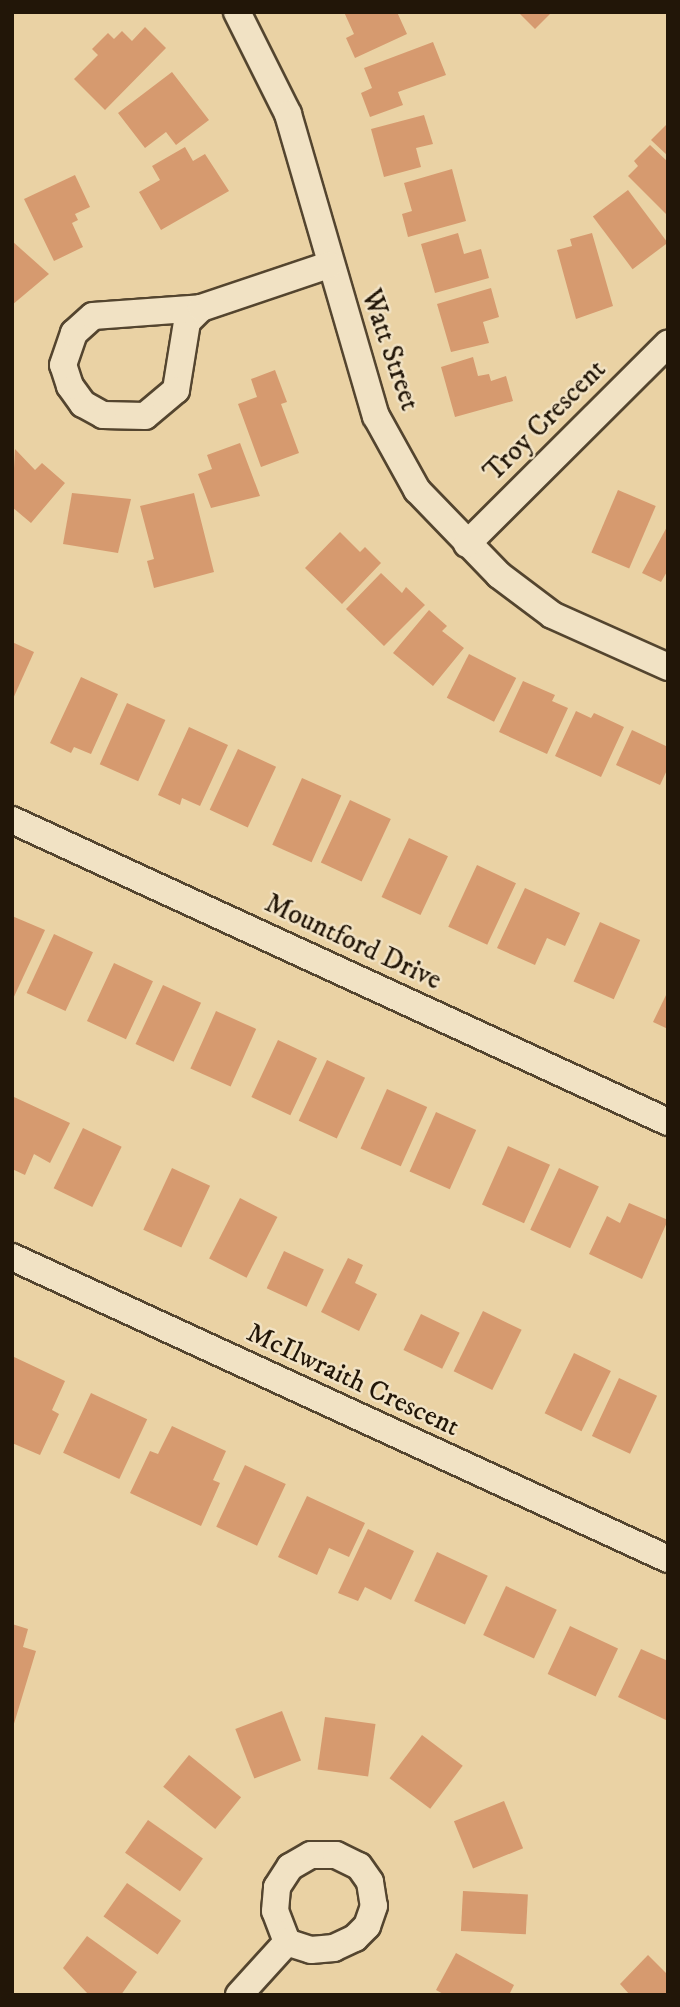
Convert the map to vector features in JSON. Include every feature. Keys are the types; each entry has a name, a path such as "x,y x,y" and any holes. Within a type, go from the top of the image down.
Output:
{"street":[{"name":"Watt Street","path":"237,12 288,114 329,265 376,416 417,489 467,544 552,615 668,667"},
{"path":"201,308 187,322 176,390 145,416 103,415 83,404 70,386 63,365 74,333 93,316 201,308 329,265"},
{"name":"Troy Crescent","path":"467,544 668,344"},
{"name":"Mountford Drive","path":"12,820 668,1122"},
{"name":"McIlwraith Crescent","path":"12,1257 668,1559"},
{"path":"239,1995 287,1942"}],"building":[{"path":"344,12 397,12 407,34 355,58 346,38 354,34"},
{"path":"518,12 552,12 535,29"},
{"path":"145,27 166,48 105,110 74,79 98,55 92,49 108,33 114,39 122,31 132,41"},
{"path":"433,42 446,75 398,92 403,105 370,117 361,93 372,88 364,68"},
{"path":"172,72 209,120 176,145 166,132 145,148 118,113"},
{"path":"424,115 433,144 416,148 421,167 384,177 371,129"},
{"path":"668,123 668,156 651,140"},
{"path":"650,145 668,162 668,216 628,176 638,166 634,161"},
{"path":"185,147 193,161 205,154 229,191 161,230 139,192 160,180 152,166"},
{"path":"452,169 466,221 408,237 402,214 412,211 404,183"},
{"path":"75,175 90,207 75,214 78,220 72,223 83,247 54,261 24,199"},
{"path":"628,190 668,243 633,269 593,216"},
{"path":"458,233 464,254 481,249 489,278 435,293 421,244"},
{"path":"592,233 613,306 576,319 557,250 572,246 570,239"},
{"path":"12,241 49,274 12,305"},
{"path":"491,288 499,317 483,322 489,343 451,352 437,304"},
{"path":"473,357 478,376 489,374 491,381 506,376 513,401 455,417 441,367"},
{"path":"275,370 287,402 281,404 299,453 261,467 238,404 257,397 251,379"},
{"path":"240,443 260,496 211,508 198,474 212,469 207,455"},
{"path":"15,449 35,470 42,463 65,483 31,523 12,507"},
{"path":"618,490 656,506 629,569 591,553"},
{"path":"72,493 131,499 118,553 63,544"},
{"path":"194,493 214,572 154,588 147,561 154,559 140,506"},
{"path":"668,525 668,570 661,582 642,573"},
{"path":"340,532 360,552 365,547 381,563 342,604 305,568"},
{"path":"381,573 402,593 406,587 425,605 384,646 346,609"},
{"path":"429,610 447,626 442,631 464,648 433,686 393,653"},
{"path":"12,642 34,652 12,701"},
{"path":"469,654 516,678 494,722 447,698"},
{"path":"81,677 118,694 91,754 74,747 71,753 50,743"},
{"path":"523,681 555,695 552,701 568,708 547,754 499,732"},
{"path":"127,703 165,720 138,781 100,764"},
{"path":"576,711 591,718 594,713 624,727 601,777 555,756"},
{"path":"189,727 228,745 200,806 182,798 180,805 158,795"},
{"path":"632,730 668,747 668,768 660,785 616,765"},
{"path":"238,749 276,767 248,827 210,810"},
{"path":"302,778 341,795 312,862 272,845"},
{"path":"350,800 391,819 362,882 321,863"},
{"path":"409,838 448,856 421,915 382,897"},
{"path":"477,865 516,883 487,945 448,927"},
{"path":"525,888 580,913 565,946 547,938 535,965 497,948"},
{"path":"12,916 45,930 12,1001"},
{"path":"600,922 640,940 614,999 574,981"},
{"path":"54,934 93,952 66,1011 27,993"},
{"path":"114,963 153,981 126,1039 87,1021"},
{"path":"163,985 201,1003 174,1062 136,1044"},
{"path":"668,991 668,1029 653,1022"},
{"path":"216,1011 256,1029 231,1086 190,1069"},
{"path":"278,1040 317,1058 290,1115 251,1097"},
{"path":"327,1060 365,1078 337,1138 299,1121"},
{"path":"387,1089 427,1107 401,1166 361,1148"},
{"path":"14,1097 70,1123 50,1163 34,1154 25,1175 12,1169"},
{"path":"436,1112 476,1130 450,1189 410,1171"},
{"path":"83,1128 122,1147 92,1207 54,1188"},
{"path":"508,1146 550,1165 524,1223 482,1204"},
{"path":"172,1168 210,1186 181,1247 143,1230"},
{"path":"559,1168 599,1187 570,1248 530,1230"},
{"path":"240,1198 277,1217 247,1278 209,1259"},
{"path":"629,1203 668,1220 642,1279 589,1254 607,1216 620,1223"},
{"path":"284,1251 324,1270 307,1307 267,1288"},
{"path":"348,1258 363,1265 355,1283 377,1294 359,1331 321,1312"},
{"path":"483,1311 522,1330 492,1390 454,1371"},
{"path":"421,1314 460,1333 442,1369 403,1350"},
{"path":"574,1353 611,1371 581,1431 545,1413"},
{"path":"12,1356 65,1381 52,1410 59,1414 40,1455 12,1443"},
{"path":"619,1378 657,1396 630,1454 592,1436"},
{"path":"91,1393 147,1419 119,1479 63,1453"},
{"path":"172,1426 226,1451 213,1480 220,1483 201,1526 130,1493 150,1451 158,1454"},
{"path":"245,1465 286,1484 257,1546 216,1527"},
{"path":"307,1496 365,1523 349,1557 329,1548 317,1575 278,1557"},
{"path":"368,1529 414,1551 391,1600 365,1587 358,1601 338,1593"},
{"path":"437,1552 488,1576 465,1625 414,1601"},
{"path":"506,1586 557,1610 534,1659 483,1635"},
{"path":"12,1624 28,1629 23,1647 36,1651 13,1727"},
{"path":"570,1626 618,1648 596,1696 548,1674"},
{"path":"641,1649 668,1661 668,1721 618,1697"},
{"path":"282,1711 301,1760 254,1778 235,1729"},
{"path":"325,1717 376,1724 368,1777 318,1769"},
{"path":"422,1735 463,1766 430,1809 390,1778"},
{"path":"189,1755 241,1797 215,1829 163,1787"},
{"path":"504,1801 523,1848 473,1869 454,1821"},
{"path":"148,1820 203,1858 180,1891 125,1853"},
{"path":"127,1883 181,1921 158,1954 103,1917"},
{"path":"463,1891 528,1894 526,1934 461,1931"},
{"path":"87,1936 137,1972 121,1995 89,1995 63,1968"},
{"path":"456,1953 514,1985 509,1995 445,1995 436,1990"},
{"path":"648,1955 668,1975 668,1995 630,1995 620,1984"}]}
